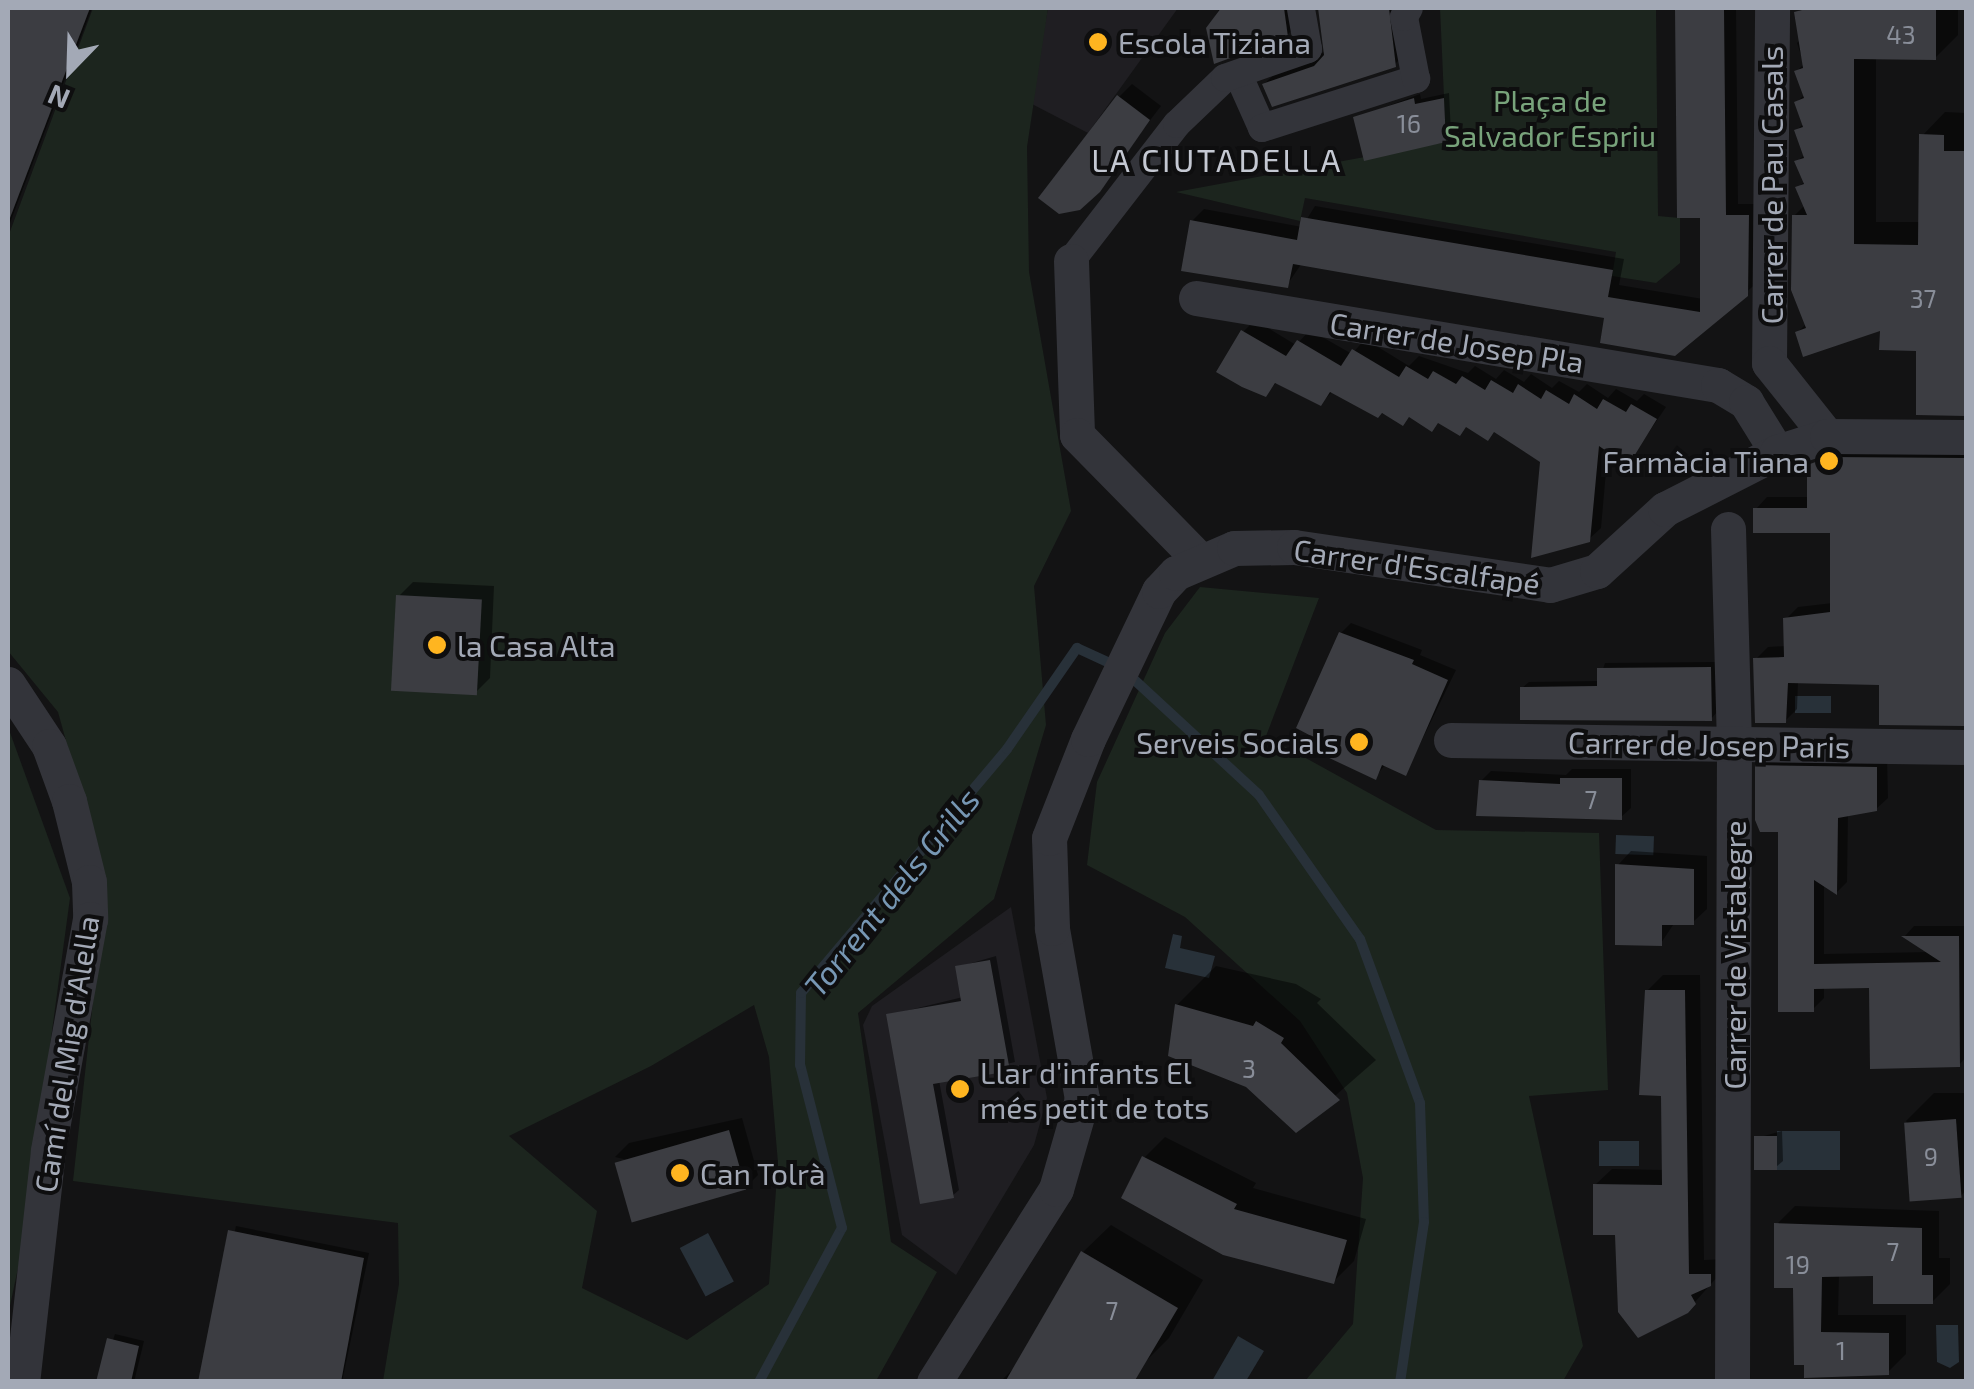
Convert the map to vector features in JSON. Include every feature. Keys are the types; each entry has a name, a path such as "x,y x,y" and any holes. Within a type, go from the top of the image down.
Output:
{"street":[{"path":"1238,74 1262,128 1416,79 1404,17 1409,8"},
{"name":"Carrer de Pau Casals","path":"1772,8 1782,379"},
{"path":"934,1382 1056,1190 1082,1099 1052,928 1049,838 1159,591 1198,558 1078,434 1071,261 1177,124 1238,74 1308,48 1301,9"},
{"name":"Carrer de Josep Pla","path":"1196,298 1732,393"},
{"path":"1782,379 1792,430 1777,452 1732,393 1782,379"},
{"path":"1782,379 1827,436"},
{"name":"Carrer d'Escalfapé","path":"1198,558 1234,548 1294,547 1550,585 1597,571 1665,509 1777,452 1827,436 1966,437"},
{"name":"Carrer de Vistalegre","path":"1728,529 1734,744 1732,1382"},
{"name":"Camí del Mig d'Alella","path":"8,684 49,746 69,801 89,882 90,919 48,1151 22,1382"},
{"name":"Carrer de Josep Paris","path":"1452,740 1966,747"}],"shaded area":[{"name":"Escola Tiziana","path":"1048,8 1178,8 1088,133 1030,103"},
{"path":"1795,696 1831,696 1831,713 1795,713"},
{"path":"1616,835 1654,836 1653,855 1615,854"},
{"name":"Llar d'infants El més petit de tots","path":"1011,907 1047,1098 1034,1145 956,1275 902,1235 863,1025 872,1006"},
{"path":"1173,934 1182,936 1180,948 1215,956 1209,978 1165,968"},
{"path":"1777,1131 1840,1131 1840,1170 1777,1170"},
{"path":"1599,1141 1639,1141 1639,1166 1599,1166"},
{"path":"708,1233 734,1282 706,1297 680,1248"},
{"path":"1936,1325 1958,1325 1959,1362 1950,1368 1937,1362"},
{"path":"1238,1336 1264,1351 1246,1381 1212,1381"}],"green space":[{"path":"93,8 1048,8 1027,147 1029,272 1071,511 1034,586 1046,725 994,899 858,1013 891,1242 937,1272 876,1381 383,1381 399,1284 398,1223 73,1181 106,885 58,712 8,651 8,237","holes":["754,1005 769,1057 778,1163 769,1284 687,1340 582,1288 597,1211 509,1136 651,1066"]},
{"name":"Plaça de Salvador Espriu","path":"1440,8 1656,8 1658,216 1680,218 1680,263 1656,283 1612,276 1616,252 1305,198 1300,221 1176,192 1446,142"},
{"path":"1200,587 1319,598 1266,736 1436,830 1599,833 1608,1090 1529,1096 1583,1346 1563,1381 1305,1381 1353,1324 1363,1178 1347,1093 1300,1021 1185,917 1087,865 1097,782 1165,633"},
{"path":"8,727 70,898 23,1245 8,1315"}],"building":[{"path":"8,8 90,8 10,218 8,217"},
{"path":"1221,8 1284,8 1288,37 1214,64 1206,28"},
{"path":"1318,8 1389,8 1396,67 1272,107 1262,84 1314,66 1324,55"},
{"path":"1675,8 1724,8 1726,215 1749,215 1748,296 1675,356 1600,343 1604,318 1293,264 1288,288 1181,271 1190,220 1297,240 1301,217 1613,270 1608,297 1700,312 1700,218 1677,218"},
{"path":"1810,8 1936,8 1936,60 1854,59 1854,244 1918,245 1919,134 1944,135 1944,151 1966,151 1966,416 1916,415 1916,351 1879,350 1880,331 1803,357 1795,332 1806,328 1791,290 1792,215 1807,215 1795,187 1804,184 1794,161 1804,158 1794,130 1803,127 1794,102 1804,98 1794,71 1803,68 1794,12"},
{"path":"1117,95 1150,120 1100,192 1080,210 1059,214 1038,198"},
{"path":"1414,98 1415,104 1444,98 1446,142 1364,161 1353,117"},
{"path":"1241,330 1286,356 1297,340 1341,366 1352,349 1399,377 1406,366 1428,379 1433,371 1456,384 1462,376 1485,390 1491,380 1513,393 1518,384 1541,399 1546,390 1569,404 1574,394 1597,409 1603,399 1626,412 1631,404 1657,419 1628,466 1599,446 1590,542 1531,558 1540,462 1494,432 1488,441 1466,427 1460,436 1438,423 1432,432 1409,417 1403,426 1382,413 1378,418 1330,392 1321,406 1275,383 1266,397 1242,387 1216,372"},
{"path":"1830,457 1964,458 1964,726 1879,725 1879,685 1788,683 1786,723 1755,723 1753,658 1784,657 1783,618 1830,612 1830,533 1753,533 1753,508 1807,508 1807,465"},
{"name":"la Casa Alta","path":"396,595 482,600 477,695 391,691"},
{"path":"1339,632 1414,660 1412,664 1448,680 1406,776 1382,765 1376,780 1308,748 1313,737 1296,728"},
{"path":"1711,667 1712,721 1520,720 1520,687 1597,686 1597,668"},
{"path":"1755,765 1877,767 1877,811 1838,818 1837,895 1814,880 1814,964 1941,962 1901,936 1959,936 1960,1067 1870,1069 1869,988 1814,989 1814,1012 1778,1012 1778,832 1760,832 1755,820"},
{"path":"1560,778 1622,778 1622,820 1476,816 1479,780 1560,784"},
{"path":"1615,864 1694,869 1694,925 1662,925 1662,946 1615,945"},
{"path":"990,960 1010,1071 933,1084 954,1198 920,1204 886,1014 961,1001 955,966"},
{"path":"1645,990 1685,990 1689,1274 1711,1274 1711,1286 1691,1295 1696,1304 1688,1313 1638,1338 1618,1312 1615,1235 1593,1235 1593,1184 1662,1185 1661,1096 1639,1095"},
{"path":"1175,1004 1253,1026 1256,1021 1284,1038 1281,1043 1340,1100 1296,1133 1246,1087 1168,1056"},
{"path":"1956,1119 1962,1198 1910,1201 1904,1123"},
{"name":"Can Tolrà","path":"729,1130 746,1190 632,1222 615,1163"},
{"path":"1754,1136 1777,1136 1777,1170 1754,1170"},
{"path":"1142,1156 1237,1204 1234,1209 1347,1240 1334,1284 1223,1255 1121,1198"},
{"path":"1774,1223 1922,1228 1922,1275 1933,1275 1933,1304 1873,1304 1873,1276 1822,1277 1821,1332 1889,1333 1889,1375 1804,1378 1804,1365 1794,1365 1793,1288 1774,1288"},
{"path":"228,1230 364,1258 341,1382 198,1382"},
{"path":"1081,1251 1178,1308 1134,1382 1005,1382"},
{"path":"107,1338 139,1346 131,1382 96,1382"}],"waterway":[{"name":"Torrent dels Grills","path":"759,1382 842,1228 800,1065 801,993 1007,749 1077,648 1114,665"},
{"path":"1128,674 1259,795 1360,939 1420,1103 1424,1222 1400,1382"}],"place":[{"name":"Escola Tiziana","path":"1098,42"},
{"name":"Farmàcia Tiana","path":"1829,461"},
{"name":"la Casa Alta","path":"437,645"},
{"name":"Serveis Socials","path":"1359,742"},
{"name":"Llar d'infants El més petit de tots","path":"960,1089"},
{"name":"Can Tolrà","path":"680,1173"}],"district":[{"name":"LA CIUTADELLA","path":"1217,159"}]}
